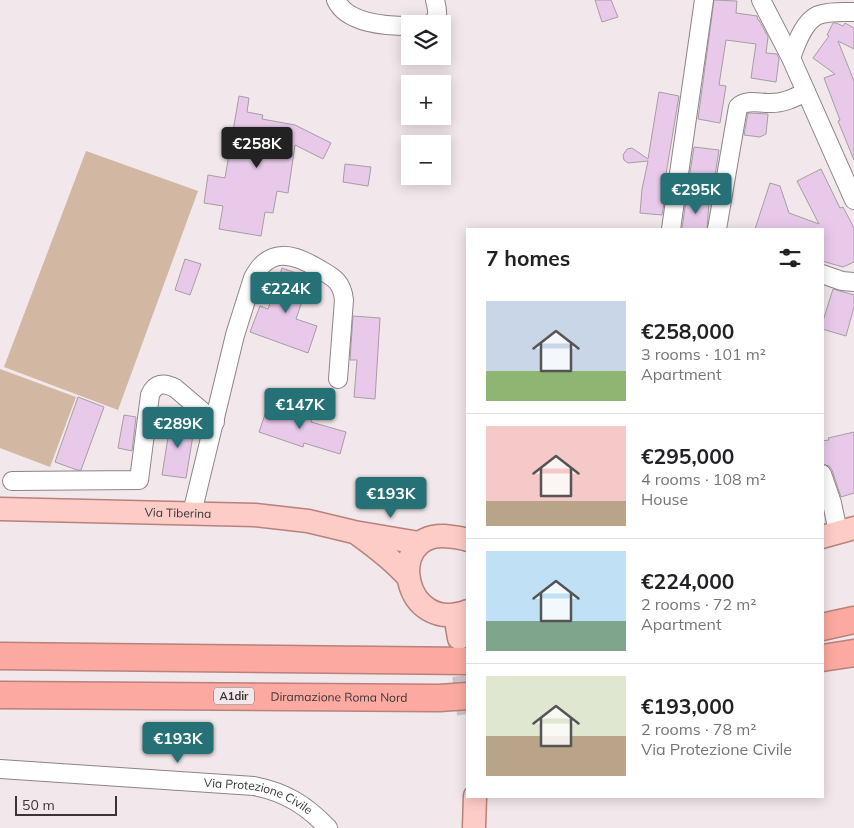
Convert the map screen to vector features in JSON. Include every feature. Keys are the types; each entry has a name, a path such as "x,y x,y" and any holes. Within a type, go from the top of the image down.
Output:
{"highway":[{"path":"824,627 854,620"},
{"path":"0,656 463,650"},
{"path":"824,658 854,653"},
{"name":"Diramazione Roma Nord","path":"0,694 429,698 466,696"}],"main road":[{"name":"Via Tiberina","path":"0,509 274,516 316,522 354,532 419,543 437,536 466,540"},
{"name":"Via Tiberina","path":"354,532 382,551 408,576 412,594 421,605 434,613 442,615 461,613"},
{"path":"408,576 410,559 419,543"},
{"path":"461,613 463,650"},
{"path":"474,828 475,798"}],"street":[{"path":"336,0 343,10 357,18 381,25 401,26"},
{"path":"435,0 438,15"},
{"path":"671,228 704,0"},
{"path":"760,0 791,58 854,200"},
{"path":"791,58 794,48 816,8 825,13 854,12"},
{"path":"717,228 738,107 746,102 780,102 806,92"},
{"path":"192,513 235,335 253,278 262,265 277,257 289,255 300,258 333,277 339,284 344,300 338,379"},
{"path":"824,275 842,281 854,282"},
{"path":"12,481 139,480 150,395 153,389 159,385 167,384 175,388 214,422"},
{"path":"824,480 832,503 838,532"},
{"name":"Via Protezione Civile","path":"0,769 254,786 276,791 290,797 328,828"}],"shaded area":[{"path":"86,151 198,191 118,410 4,367"},
{"path":"0,369 76,397 50,467 0,448"}],"building":[{"path":"595,0 611,0 618,17 602,22"},
{"path":"714,0 737,1 736,13 757,16 768,37 766,53 777,54 779,59 776,82 751,78 756,44 726,40 719,85 726,86 720,123 698,119"},
{"path":"833,23 843,26 845,23 854,28 854,49 838,41 854,81 854,160 838,121 840,120 824,78 835,74 813,58 829,36 827,35"},
{"path":"659,92 679,96 663,192 666,192 662,215 640,213 642,189 648,161 628,163 624,160 623,155 627,149 632,148 648,159"},
{"path":"239,96 249,98 247,112 263,115 262,119 295,125 331,143 323,159 295,145 288,193 277,191 273,213 265,212 261,236 219,229 223,206 204,203 208,175 225,178"},
{"path":"748,113 768,114 766,134 760,137 744,135"},
{"path":"694,147 719,150 714,182 689,179"},
{"path":"345,164 371,167 368,186 343,182"},
{"path":"821,169 840,208 843,207 854,228 854,262 843,267 824,262 824,228 755,228 770,183 780,186 789,213 819,224 797,181"},
{"path":"686,200 709,203 707,228 682,228"},
{"path":"185,259 201,264 190,295 175,290"},
{"path":"282,268 310,278 296,319 317,326 308,353 250,332 260,306 268,309"},
{"path":"833,289 854,295 854,307 846,336 824,330 824,318"},
{"path":"353,316 380,318 375,399 354,397 357,360 350,360"},
{"path":"78,397 104,407 81,470 55,462"},
{"path":"269,403 312,418 311,422 346,432 340,454 304,443 303,447 259,432"},
{"path":"124,415 136,417 132,451 118,448"},
{"path":"171,419 195,423 186,478 162,475"},
{"path":"854,432 854,493 841,497 832,470 829,466 824,465 824,441 829,440 828,438"}],"tunnel":[{"path":"459,643 466,698"}]}
